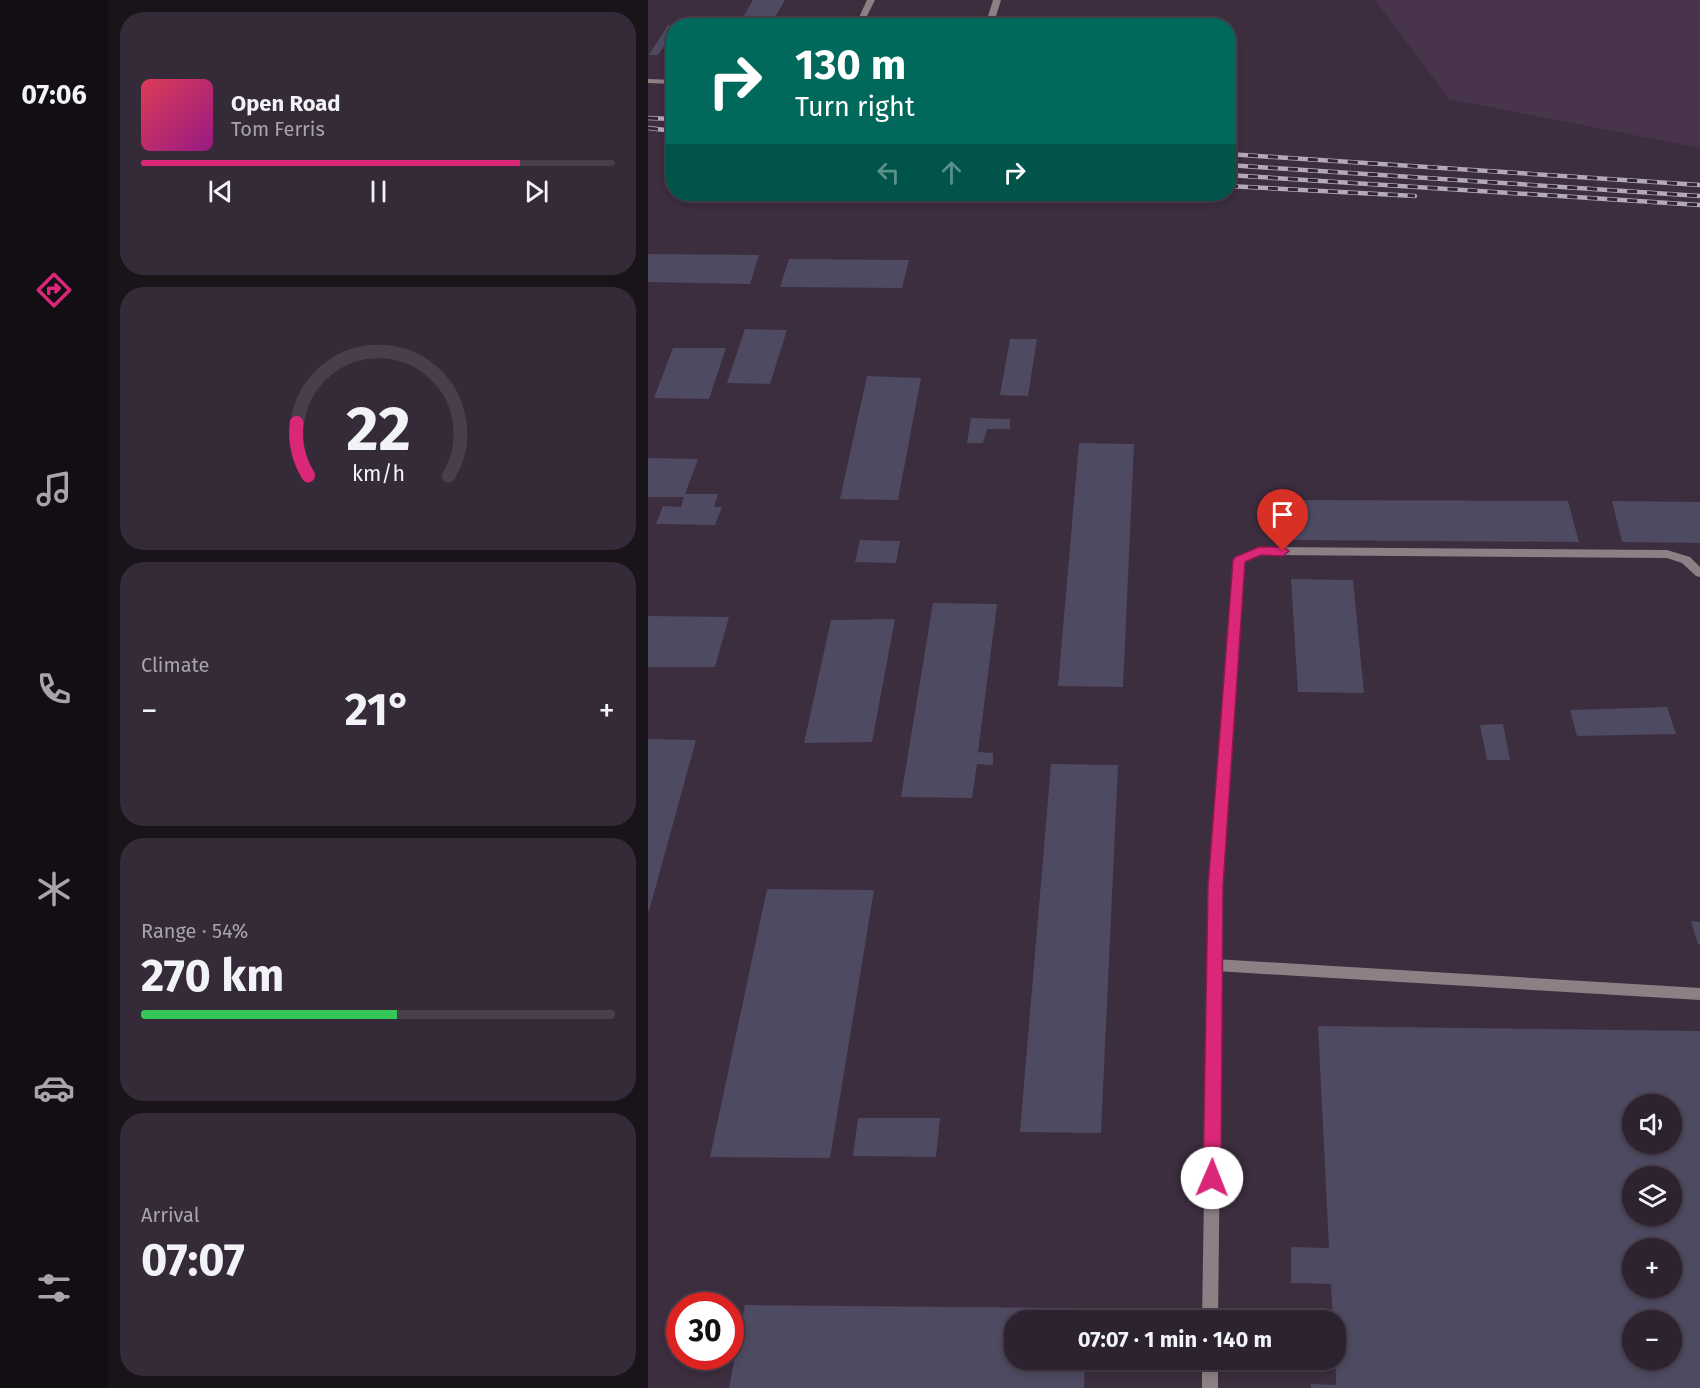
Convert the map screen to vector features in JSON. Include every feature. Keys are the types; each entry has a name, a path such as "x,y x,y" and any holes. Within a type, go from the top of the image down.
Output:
{"street":[{"path":"862,18 871,0"},
{"path":"991,18 997,0"},
{"path":"648,81 666,82"},
{"path":"1210,1310 1216,886 1239,560 1259,551 1667,554 1686,560 1700,573"},
{"path":"1215,965 1700,994"},
{"path":"1209,1388 1210,1370"}],"shaded area":[{"path":"1375,0 1700,0 1700,148 1449,99"}],"building":[{"path":"753,0 785,0 775,18 743,18"},
{"path":"666,28 666,45 658,55 649,55"},
{"path":"648,254 759,255 750,284 648,282"},
{"path":"789,259 909,260 902,288 780,287"},
{"path":"745,329 787,330 770,384 727,383"},
{"path":"1010,339 1037,339 1028,396 1000,395"},
{"path":"673,348 726,348 709,399 654,398"},
{"path":"867,376 921,378 898,500 840,499"},
{"path":"971,418 1010,419 1010,429 987,429 983,443 967,443"},
{"path":"1079,443 1134,444 1123,687 1058,686"},
{"path":"648,458 698,459 685,494 718,494 714,507 722,507 715,525 656,524 663,506 681,507 684,497 648,497"},
{"path":"1285,500 1568,501 1579,542 1288,540"},
{"path":"1612,501 1700,502 1700,543 1622,542"},
{"path":"860,540 900,541 896,563 855,562"},
{"path":"1291,579 1353,580 1364,693 1298,692"},
{"path":"933,603 997,604 978,752 993,753 993,765 977,764 972,798 901,797"},
{"path":"648,616 729,617 715,667 648,667"},
{"path":"895,619 872,742 804,743 831,620"},
{"path":"1667,707 1676,734 1577,736 1570,710"},
{"path":"1503,724 1510,760 1487,760 1480,725"},
{"path":"648,739 696,740 649,911 648,911"},
{"path":"1051,764 1118,765 1101,1133 1020,1132"},
{"path":"767,889 874,890 830,1158 710,1157"},
{"path":"1691,921 1700,922 1700,944 1698,944"},
{"path":"1318,1026 1700,1031 1700,1388 1311,1388 1311,1384 1336,1385 1336,1370 1346,1370 1346,1310 1332,1310 1331,1284 1291,1283 1291,1247 1329,1248"},
{"path":"858,1118 940,1118 936,1157 853,1156"},
{"path":"745,1305 1087,1308 1087,1310 1004,1310 1004,1370 1085,1370 1084,1388 729,1388 732,1370 744,1370"}],"railway":[{"path":"648,118 666,119"},
{"path":"648,128 666,130"},
{"path":"1236,155 1700,185"},
{"path":"1236,166 1700,196"},
{"path":"1236,176 1700,205"},
{"path":"1236,186 1415,196"}],"route":[{"path":"1212,1178 1216,886 1239,560 1259,551 1283,551"}]}
